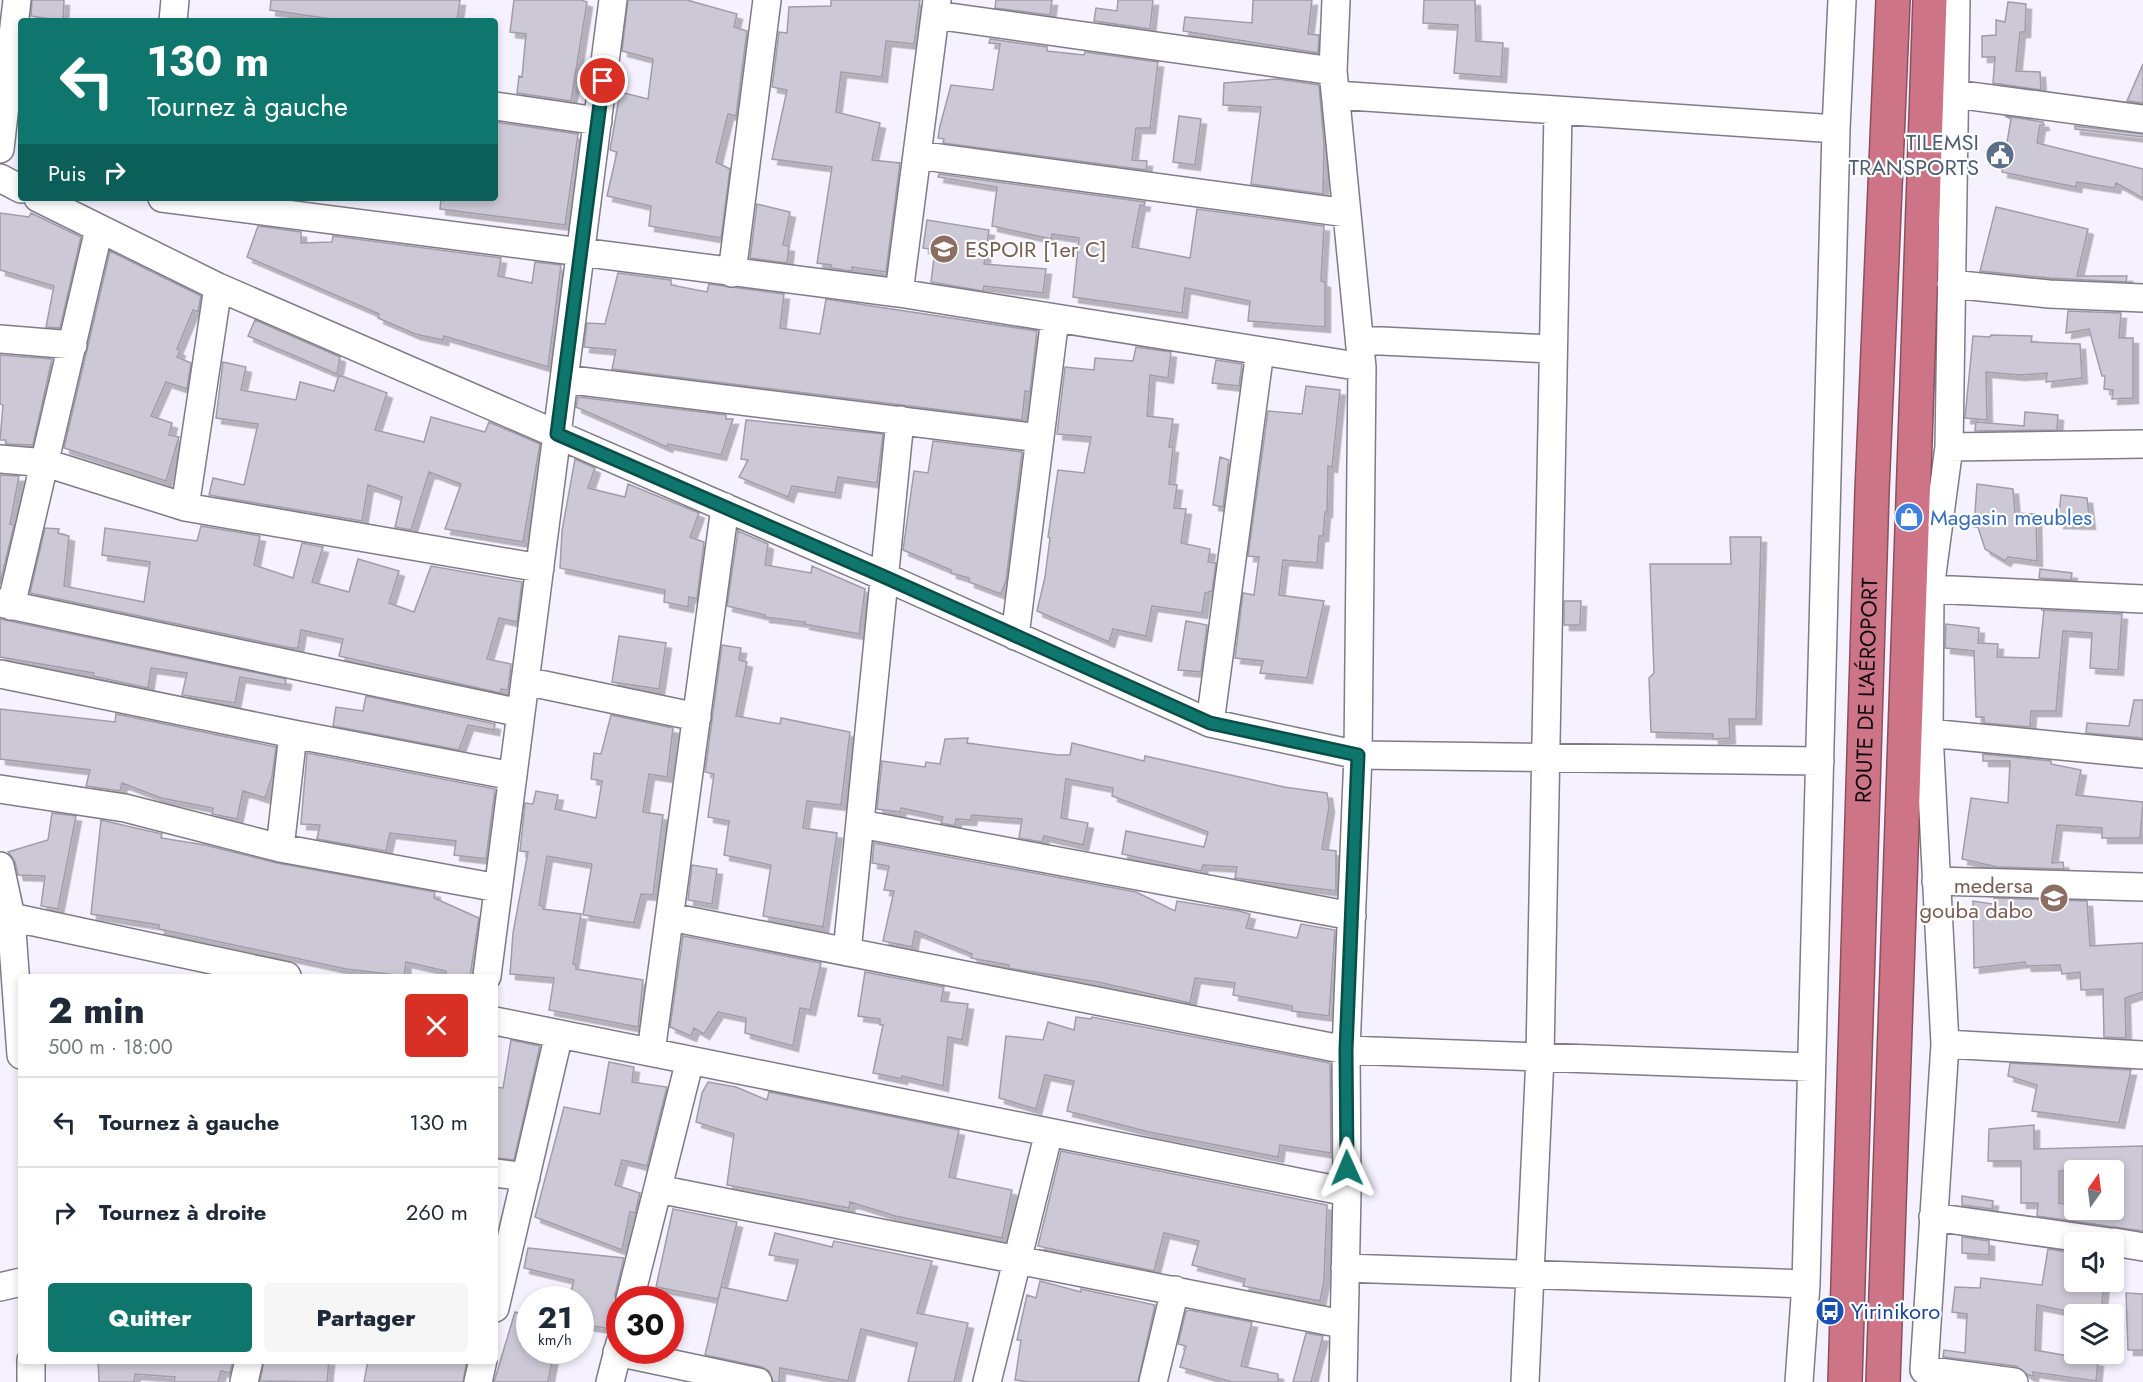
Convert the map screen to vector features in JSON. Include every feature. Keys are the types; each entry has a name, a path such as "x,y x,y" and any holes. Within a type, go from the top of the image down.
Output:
{"highway":[{"name":"ROUTE DE L'AÉROPORT","path":"1845,1382 1872,491 1893,0"},
{"name":"ROUTE DE L'AÉROPORT","path":"1883,1382 1930,0"}],"street":[{"path":"0,148 17,34 17,0"},
{"path":"173,18 175,0"},
{"path":"487,974 613,0"},
{"path":"732,273 767,0"},
{"path":"1336,0 1335,83 1361,353 1358,755 1346,1050 1347,1192 1342,1324 1343,1382"},
{"path":"1799,1382 1806,1284 1836,129 1842,0"},
{"path":"1956,0 1949,447 1930,589 1929,733 1945,1044 1924,1376 2014,1382"},
{"path":"899,293 936,8 1335,83 1558,111 1836,129"},
{"path":"1955,94 2143,119"},
{"path":"498,106 598,121"},
{"path":"1525,1382 1540,1057 1558,111"},
{"path":"917,155 1347,213"},
{"path":"0,178 18,187"},
{"path":"47,201 218,287 885,577 1210,723 1358,755 1820,761"},
{"path":"206,201 310,208 581,253 899,293 1260,351 1361,353 1553,349"},
{"path":"99,229 46,463 5,605 521,713"},
{"path":"1951,284 2049,294 2143,298"},
{"path":"185,507 218,287"},
{"path":"1015,636 1055,318"},
{"path":"0,339 73,345"},
{"path":"1210,723 1260,351"},
{"path":"564,379 1040,438"},
{"path":"847,952 900,420"},
{"path":"1949,447 2143,444"},
{"path":"0,459 46,463 185,507 540,568"},
{"path":"651,1052 725,507"},
{"path":"1930,589 2143,599"},
{"path":"0,674 513,776"},
{"path":"525,681 697,717"},
{"path":"1929,733 2143,754"},
{"path":"280,848 293,734"},
{"path":"0,789 125,808 280,848 498,888"},
{"path":"860,824 1352,916"},
{"path":"0,866 10,917 18,1017"},
{"path":"1936,881 2143,887"},
{"path":"10,917 277,974"},
{"path":"670,917 1346,1050 1811,1068"},
{"path":"498,1022 1347,1192"},
{"path":"498,1295 559,1034"},
{"path":"1945,1044 2143,1055"},
{"path":"633,1286 690,1060"},
{"path":"987,1382 1049,1132"},
{"path":"498,1173 526,1176"},
{"path":"658,1189 1342,1324"},
{"path":"1933,1217 2064,1235"},
{"path":"2124,1244 2143,1247"},
{"path":"1345,1268 1806,1284"},
{"path":"0,1287 18,1283"},
{"path":"1153,1382 1175,1290"},
{"path":"31,1364 31,1382"},
{"path":"244,1382 248,1364"},
{"path":"478,1382 482,1364"},
{"path":"610,1382 614,1364"},
{"path":"684,1364 758,1382"}],"building":[{"path":"32,0 64,0 63,18 31,16"},
{"path":"271,0 460,0 457,18 324,18 270,10"},
{"path":"514,0 581,0 587,2 571,101 517,93 519,76 522,77 526,34 510,32"},
{"path":"628,0 687,0 737,14 734,27 747,31 736,116 728,114 716,162 730,169 721,238 649,226 651,206 607,196 617,152 610,150 620,92 648,99 653,59 622,51"},
{"path":"831,0 920,0 914,44 886,41 882,77 841,72 836,112 880,123 872,160 900,163 886,272 852,267 852,271 817,263 832,167 772,159 787,90 772,87 779,32 787,33 789,7 831,6"},
{"path":"996,0 1052,0 1050,15 995,8"},
{"path":"1118,0 1153,0 1150,29 1094,21 1096,8 1117,11"},
{"path":"1253,0 1312,0 1308,34 1319,35 1318,53 1183,31 1185,17 1252,23"},
{"path":"1424,0 1475,0 1476,41 1503,43 1501,77 1454,73 1458,25 1423,23"},
{"path":"2008,2 2026,4 2025,32 2020,32 2016,71 2040,72 2041,90 1993,83 1995,57 1982,57 1982,36 1996,35 1996,20 2005,22"},
{"path":"990,39 1047,47 1047,51 1084,55 1085,52 1158,62 1150,128 1136,128 1132,160 1147,161 1146,170 943,143 944,139 938,138 951,85 993,90 1000,44 989,43"},
{"path":"2143,64 2143,103 2127,101"},
{"path":"1278,79 1319,85 1324,143 1323,194 1251,184 1261,107 1223,105 1224,83"},
{"path":"1179,116 1201,119 1195,165 1173,162"},
{"path":"2005,116 2043,122 2044,125 2040,125 2037,143 2143,169 2143,198 2116,183 2115,188 2077,182 2076,187 2002,172 2011,119"},
{"path":"498,122 578,134 565,225 440,209 441,201 498,201"},
{"path":"2075,126 2143,134 2143,137 2075,129"},
{"path":"939,174 1145,202 1144,206 1140,205 1132,247 1190,258 1197,209 1324,226 1321,281 1325,282 1325,327 1248,321 1250,301 1185,288 1182,313 1073,297 1079,238 1052,234 1051,239 992,226 997,187 938,177"},
{"path":"757,204 790,212 783,245 789,246 787,263 750,258"},
{"path":"1996,207 2088,229 2077,276 2127,276 2126,282 1980,271"},
{"path":"0,213 29,217 31,213 81,237 60,328 46,327 54,286 0,270"},
{"path":"927,220 989,230 984,264 1046,269 1043,293 984,286 983,291 931,282 935,250 923,248"},
{"path":"258,226 301,232 301,243 332,242 333,236 501,258 498,276 532,283 535,262 561,265 548,367 444,336 443,340 415,334 378,318 379,314 247,257"},
{"path":"110,251 201,296 198,312 193,310 177,349 180,351 177,357 191,363 187,389 166,382 151,416 172,423 169,435 179,437 166,481 64,448"},
{"path":"618,273 671,280 671,285 707,292 709,284 784,294 780,328 820,334 826,299 1037,331 1030,392 1025,391 1022,420 612,369 616,350 584,347 587,323 605,324"},
{"path":"2068,311 2121,313 2119,338 2133,338 2133,398 2112,399 2113,390 2104,389 2105,376 2102,376 2089,329 2066,333"},
{"path":"255,320 340,357 337,374 248,336"},
{"path":"1991,335 2032,336 2031,342 2080,344 2082,378 2046,382 2047,373 2020,375 1986,372 1987,420 1965,418 1973,336 1990,337"},
{"path":"1136,347 1171,352 1168,378 1150,375 1147,416 1173,419 1169,447 1173,447 1169,484 1177,485 1174,508 1186,509 1181,543 1210,549 1208,562 1216,563 1212,591 1205,593 1202,613 1152,606 1146,636 1113,629 1109,642 1037,611 1045,577 1050,538 1048,537 1058,470 1084,473 1091,437 1057,434 1065,367 1094,370 1095,358 1133,361"},
{"path":"0,355 52,359 33,445 6,444 6,440 0,440 3,405 0,404"},
{"path":"1216,360 1242,364 1239,386 1212,383"},
{"path":"223,362 246,367 241,390 296,400 300,382 334,391 339,375 387,393 375,430 424,442 431,417 485,432 489,422 540,444 523,542 445,529 461,484 429,472 411,530 395,527 402,497 368,485 362,521 209,495 213,478 244,485 258,424 216,418"},
{"path":"1306,386 1340,390 1332,467 1328,466 1327,512 1325,512 1323,536 1319,536 1317,563 1283,560 1279,595 1324,601 1307,678 1260,673 1263,661 1235,658 1243,593 1254,595 1259,557 1248,556 1268,411 1302,414"},
{"path":"578,397 726,415 726,419 733,419 721,455 668,444 667,447 576,407"},
{"path":"2025,412 2058,415 2057,430 1975,431 1976,422 2024,426"},
{"path":"746,420 883,434 877,483 838,477 835,493 792,486 788,497 739,477 748,460 741,459"},
{"path":"933,441 1022,452 1006,581 1001,594 969,582 969,578 951,573 951,570 903,550 914,471 928,473"},
{"path":"1220,457 1229,460 1223,507 1213,505"},
{"path":"575,459 595,468 588,488 625,497 628,484 699,513 690,537 704,542 697,599 689,597 688,607 664,602 665,590 560,568 562,531"},
{"path":"0,475 19,476 10,524 14,525 0,584"},
{"path":"1977,484 2013,489 2015,513 2036,514 2037,561 2008,557 2005,561 1985,549 1978,527 1974,527"},
{"path":"2061,495 2087,498 2090,524 2058,523"},
{"path":"201,526 260,536 254,565 293,578 302,543 323,547 312,582 349,592 358,559 399,571 389,603 414,612 431,566 522,582 517,622 499,618 487,659 511,664 508,690 501,689 500,693 339,656 343,639 301,630 298,648 291,648 30,593 45,528 59,529 58,533 69,536 64,586 144,602 150,562 102,555 105,528 197,541"},
{"path":"738,531 768,544 765,565 811,573 812,566 865,589 859,634 804,624 805,622 764,617 765,615 727,606"},
{"path":"1730,537 1761,537 1756,719 1729,719 1730,738 1713,739 1713,734 1651,732 1649,678 1654,673 1650,564 1731,564"},
{"path":"2040,569 2072,573 2071,580 2039,578"},
{"path":"1564,601 1581,601 1580,625 1564,625"},
{"path":"2044,610 2122,614 2118,670 2090,668 2092,633 2063,631 2056,711 2031,711 2030,727 1984,723 1984,717 1976,717 1974,651 1945,648 1946,624 1979,628 1978,643 1998,644 1997,657 2039,658"},
{"path":"0,619 286,679 285,685 240,677 235,703 182,695 187,673 151,668 148,688 93,676 94,673 0,657"},
{"path":"1186,621 1207,625 1201,672 1178,670"},
{"path":"619,636 666,643 659,689 612,682"},
{"path":"722,645 741,648 739,660 747,662 736,716 780,724 781,718 850,732 841,805 807,801 803,828 837,833 823,927 763,916 771,865 724,855 729,821 708,817 714,774 705,772"},
{"path":"366,696 495,724 494,730 468,725 459,750 333,726 336,707 363,711"},
{"path":"2134,700 2143,700 2143,738 2086,733 2087,723 2129,726"},
{"path":"0,709 115,722 116,714 276,747 272,777 265,798 243,791 237,819 212,814 213,808 161,798 122,783 120,791 86,786 90,770 0,759"},
{"path":"611,715 673,728 667,777 649,774 643,812 663,815 653,895 641,894 634,923 583,915 592,864 547,856 539,905 543,906 543,909 581,914 573,964 576,965 576,969 643,980 638,1027 549,1010 554,978 510,974 513,933 528,852 520,851 525,803 533,804 536,791 558,795 555,809 596,818 602,781 591,779 594,753 601,754"},
{"path":"968,738 967,743 1058,755 1070,755 1072,743 1144,761 1145,756 1284,787 1327,793 1329,807 1322,849 1336,851 1336,891 1235,878 1237,867 1203,865 1201,871 1122,854 1126,831 1204,847 1208,832 1112,796 1113,788 1066,779 1061,818 1088,823 1083,845 1044,836 1042,842 1019,838 1022,819 972,815 971,820 956,819 955,826 941,823 943,817 901,808 900,812 877,809 882,761 925,767 926,762 940,764 945,739"},
{"path":"307,753 495,789 486,859 454,855 456,841 390,833 386,851 317,839 320,825 301,824"},
{"path":"1983,754 2051,761 2051,764 2081,770 2076,795 2143,802 2140,838 2102,838 2102,828 2057,825 2052,863 2063,862 2064,869 1997,867 1962,859 1971,798 2008,803 2010,761 1983,761"},
{"path":"52,813 76,816 58,909 41,906 45,876 18,875 15,862 8,852 48,840"},
{"path":"101,820 162,834 161,838 205,845 277,863 435,892 434,898 479,918 470,974 446,974 446,971 406,962 404,974 387,974 346,969 159,929 159,925 91,914"},
{"path":"874,843 1136,892 1175,911 1177,901 1239,911 1250,914 1246,928 1297,938 1301,924 1335,930 1329,1016 1292,1011 1292,1006 1233,995 1235,983 1195,978 1190,1003 1098,982 1008,968 1009,965 971,958 972,954 915,931 912,947 883,941 894,891 884,890 889,866 872,863"},
{"path":"692,865 717,869 712,904 688,900"},
{"path":"1994,898 2087,901 2090,946 2143,943 2143,992 2125,998 2126,1038 2104,1037 2103,989 2081,990 2080,972 2062,974 2060,965 2026,966 2025,962 1974,968 1973,901 1993,904"},
{"path":"683,936 821,963 810,1010 800,1008 793,1046 745,1033 746,1018 718,1012 704,1034 694,1028 691,1036 670,1027"},
{"path":"865,972 944,987 941,1001 968,1004 962,1040 948,1037 943,1086 902,1076 902,1079 873,1073 883,1025 880,1025 880,1019 858,1016"},
{"path":"1076,1017 1091,1019 1092,1017 1330,1063 1331,1153 1280,1145 1278,1157 1149,1132 1067,1111 1074,1081 1045,1075 1036,1109 999,1098 1006,1036 1043,1040 1048,1022 1074,1030"},
{"path":"511,1040 540,1046 514,1160 498,1158 498,1087 503,1088"},
{"path":"609,1062 634,1067 632,1082 667,1087 647,1166 622,1160 615,1185 640,1193 635,1213 630,1212 622,1250 535,1217 564,1107 600,1114"},
{"path":"2010,1063 2131,1070 2119,1123 2032,1111 2037,1085 2008,1076"},
{"path":"708,1082 736,1087 767,1100 769,1092 959,1130 949,1177 1012,1190 1002,1238 895,1216 850,1202 849,1208 727,1185 734,1134 696,1122 702,1093"},
{"path":"2034,1125 2034,1149 2143,1146 2143,1231 2065,1220 2124,1220 2124,1160 2064,1160 2064,1171 2059,1171 2059,1203 2064,1204 2064,1220 2037,1216 2038,1203 2021,1203 2021,1161 1988,1161 1989,1129"},
{"path":"1061,1151 1327,1205 1324,1281 1320,1301 1243,1286 1245,1279 1192,1265 1199,1241 1164,1233 1154,1271 1038,1246"},
{"path":"1962,1196 1993,1201 1992,1209 1962,1205"},
{"path":"673,1209 737,1222 718,1299 684,1292 684,1286 656,1286"},
{"path":"775,1233 832,1247 834,1241 932,1261 917,1313 968,1323 954,1382 908,1382 917,1343 861,1329 848,1381 780,1368 779,1382 773,1382 769,1371 762,1367 705,1355 721,1287 787,1301 798,1260 769,1255"},
{"path":"1962,1237 1989,1241 1989,1255 1962,1253"},
{"path":"528,1248 624,1258 617,1286 606,1286 606,1328 594,1326 594,1286 572,1286 574,1280 524,1268"},
{"path":"2048,1249 2064,1251 2064,1292 2103,1292 2102,1304 2064,1304 2064,1310 2037,1305 2035,1350 2064,1355 2064,1364 2098,1364 2096,1381 2033,1372 2033,1376 2016,1366 1943,1357 1944,1350 1965,1353 1967,1314 1952,1312 1955,1287 1980,1288 1981,1278 2042,1285"},
{"path":"1040,1281 1081,1292 1081,1289 1155,1305 1138,1382 1015,1380 1021,1340 1017,1340 1027,1295 1036,1298"},
{"path":"2126,1293 2143,1294 2143,1350 2128,1350"},
{"path":"1186,1311 1252,1322 1241,1366 1278,1374 1278,1382 1232,1382 1180,1367 1186,1346 1178,1344"},
{"path":"516,1312 516,1364 551,1364 548,1382 494,1382"},
{"path":"1306,1333 1323,1336 1311,1382 1293,1382"},
{"path":"98,1364 232,1364 230,1373 221,1371 218,1382 174,1382 175,1377 135,1374 134,1382 99,1382"},
{"path":"263,1364 329,1364 327,1382 260,1381"},
{"path":"367,1364 466,1364 463,1382 364,1382"}],"place":[{"name":"TILEMSI TRANSPORTS","path":"2000,155"},
{"name":"ESPOIR [1er C]","path":"944,249"},
{"name":"Magasin meubles","path":"1909,517"},
{"name":"medersa gouba dabo","path":"2054,898"},
{"name":"Yirinikoro","path":"1830,1311"}],"route":[{"path":"603,81 557,434 885,577 1210,723 1358,755 1346,1050 1347,1168"}]}
